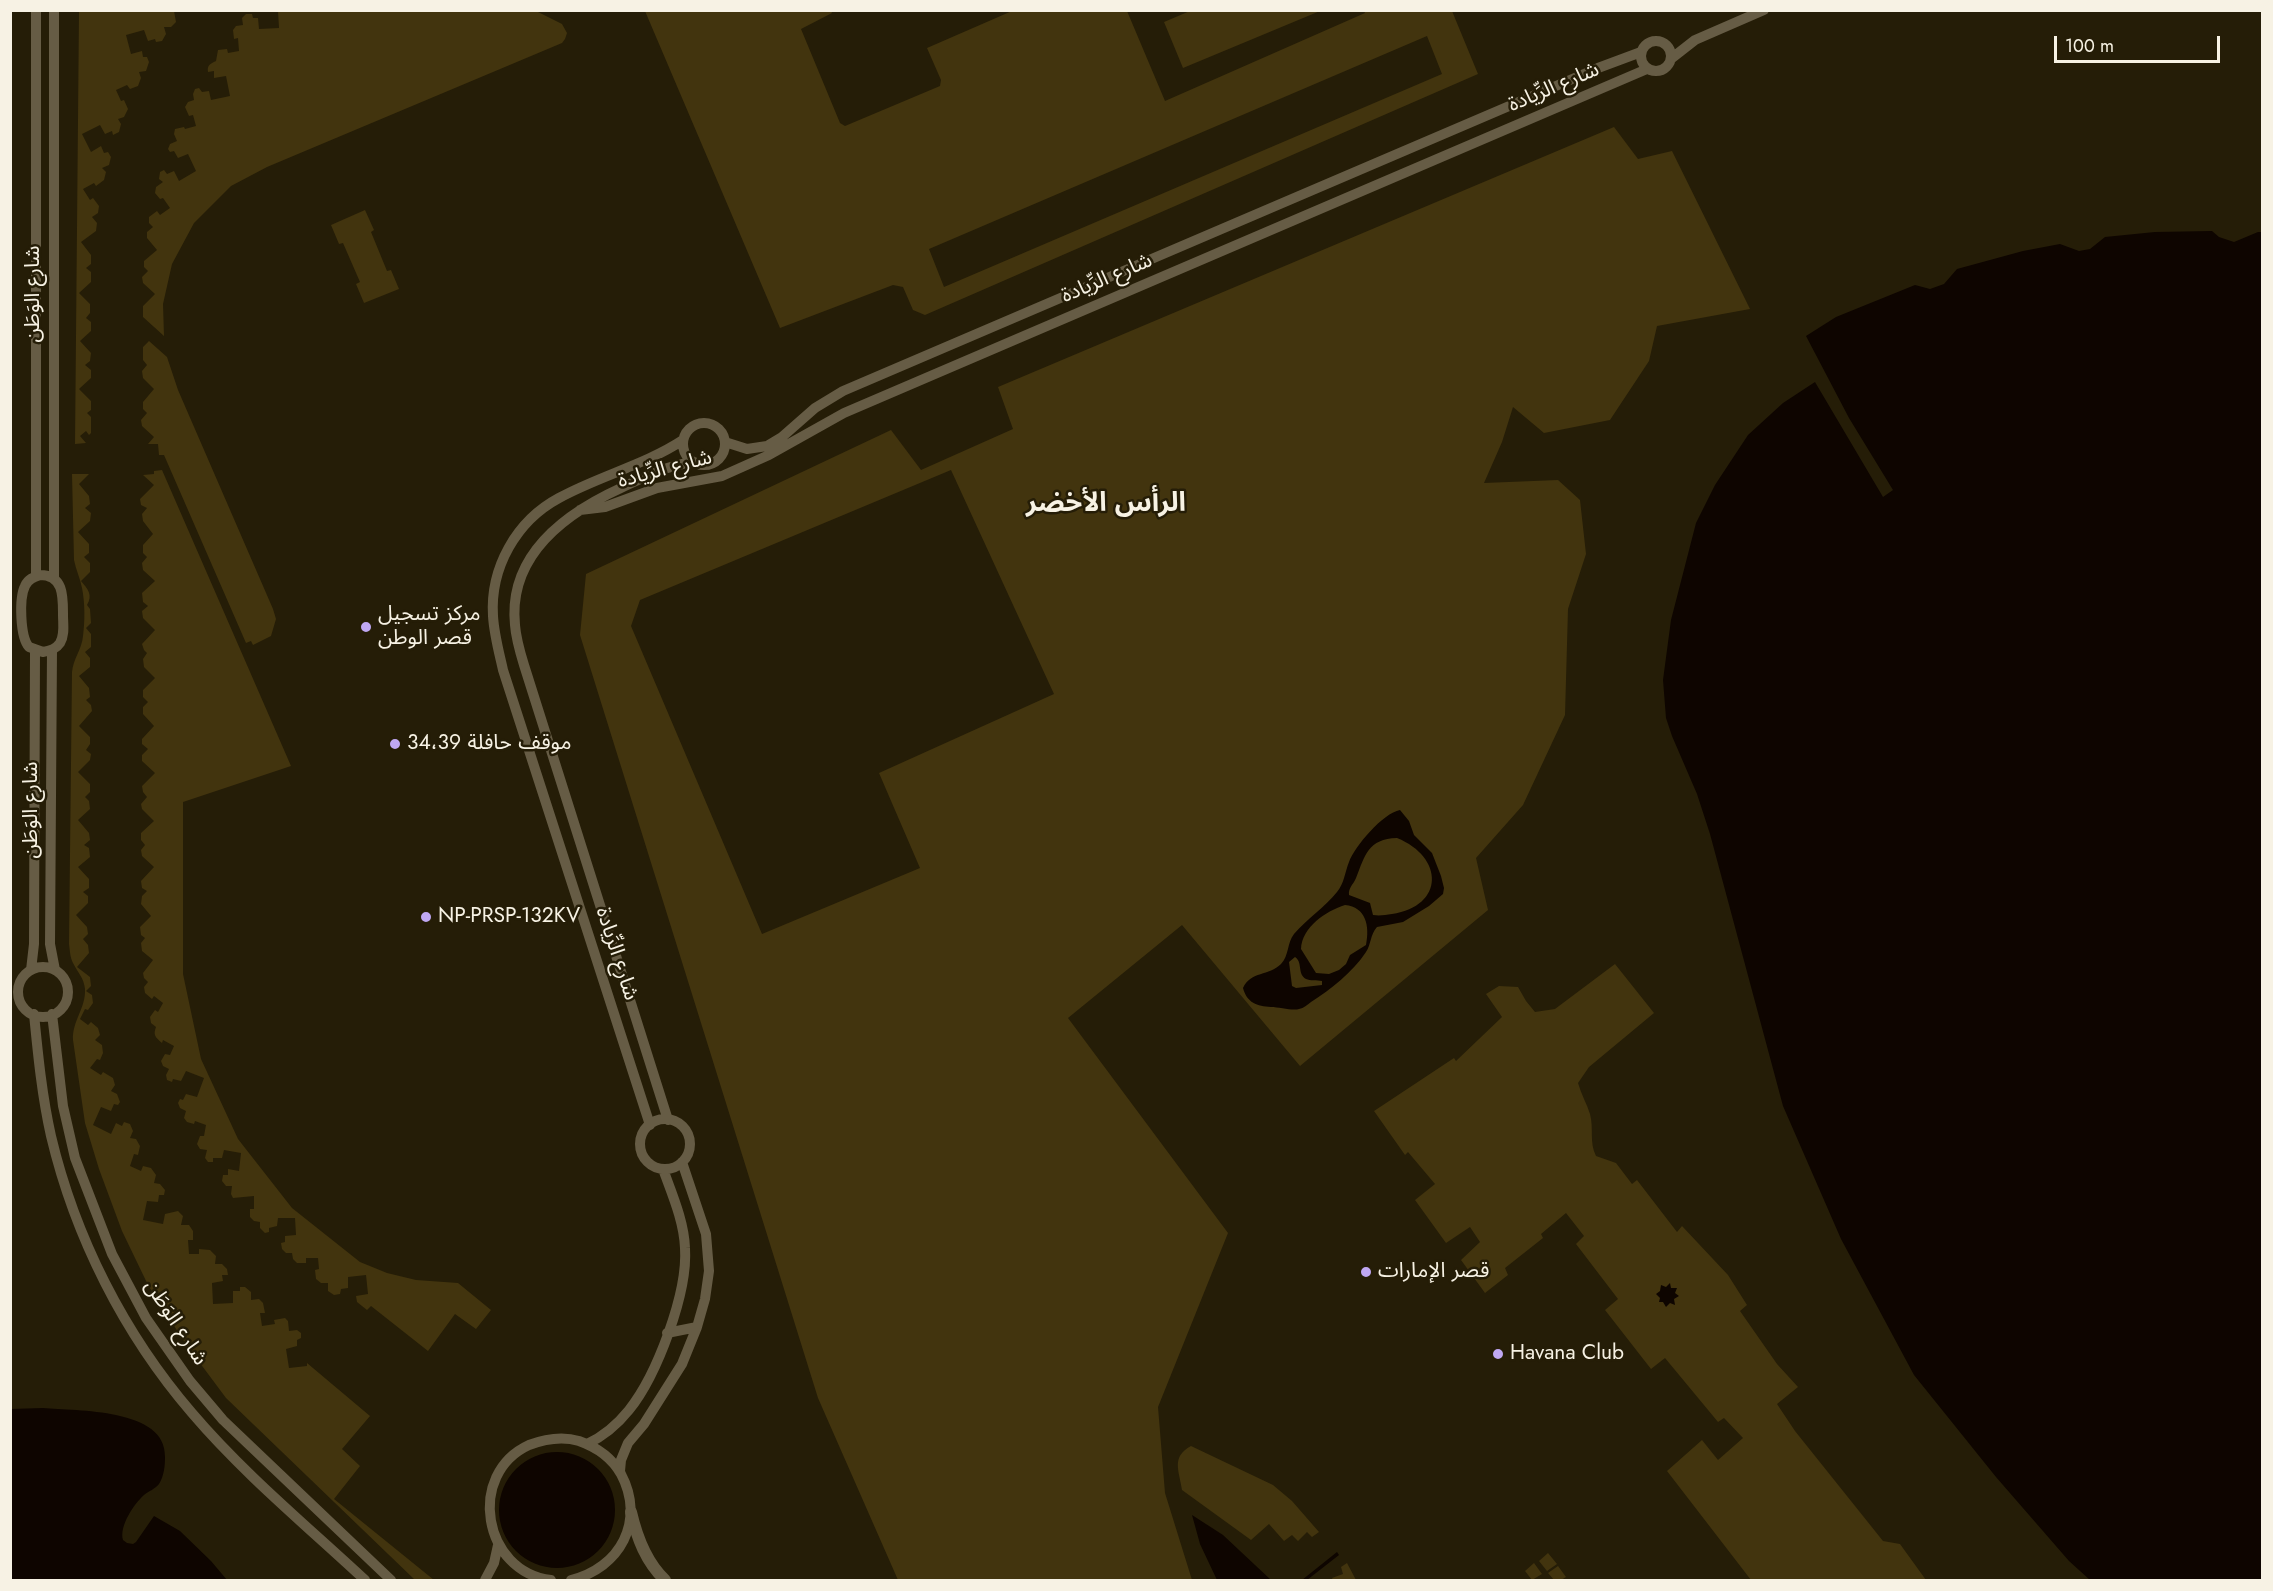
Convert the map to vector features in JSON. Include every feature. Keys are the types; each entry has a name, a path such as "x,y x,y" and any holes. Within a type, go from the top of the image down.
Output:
{"street":[{"name":"شارع الوَطَن","path":"36,10 36,576"},
{"name":"شارع الوَطَن","path":"54,10 54,578 63,594 63,632 60,642 52,650 50,944 55,970"},
{"path":"1695,40 1666,44 1652,41 1641,52 1641,61 1647,69 1655,72 1664,70 1672,57 1695,40 1764,10"},
{"path":"1666,44 1672,57"},
{"name":"شارع الرِّيادة","path":"725,442 747,449 772,444 815,408 843,391 1598,68 1641,52"},
{"name":"شارع الرِّيادة","path":"580,510 605,507 657,488 710,480 728,474 775,452 844,413 1647,69"},
{"path":"706,423 718,428 725,442 722,455 712,463 700,465 694,462 684,450 683,440 688,429 706,423"},
{"name":"شارع الرِّيادة","path":"650,1125 503,670 494,627 493,602 497,578 505,554 519,532 537,513 558,498 658,454 683,440"},
{"name":"شارع الرِّيادة","path":"668,1120 526,673 515,626 516,597 523,570 529,558 545,537 580,510 609,493 660,470 694,462"},
{"path":"52,650 34,651 24,641 22,623 24,588 36,576 45,575 54,578"},
{"name":"شارع الوَطَن","path":"31,970 34,944 34,651"},
{"path":"43,967 55,970 67,984 67,996 62,1007 52,1014 43,1016 34,1014 23,1006 18,993 21,980 31,970 43,967"},
{"name":"شارع الوَطَن","path":"34,1014 46,1109 58,1163 92,1254 130,1328 164,1378 209,1432 365,1581"},
{"name":"شارع الوَطَن","path":"52,1014 63,1106 75,1158 102,1232 133,1298 174,1360 223,1420 391,1581"},
{"path":"658,1120 668,1120 679,1124 690,1139 689,1152 682,1162 673,1168 663,1169 649,1162 642,1151 642,1138 650,1125 658,1120"},
{"path":"620,1471 621,1460 628,1443 644,1424 673,1380 690,1348 708,1283 708,1247 703,1221 682,1162"},
{"path":"587,1444 609,1431 629,1410 649,1376 667,1333 683,1282 685,1247 681,1220 663,1169"},
{"path":"667,1333 697,1327"},
{"path":"551,1581 531,1576 507,1558 492,1532 489,1504 494,1483 505,1464 524,1448 542,1441 561,1438 587,1444 605,1455 620,1471 626,1484 631,1512 641,1545 653,1567 665,1581"},
{"path":"571,1581 597,1571 617,1552 629,1526 631,1512"},
{"path":"485,1581 494,1563 498,1545"},
{"path":"518,1581 531,1576"}],"shaded area":[{"path":"79,11 174,11 176,22 171,27 164,27 166,34 162,41 156,42 155,39 148,41 144,30 126,35 131,54 142,51 143,57 147,57 149,62 146,71 139,72 141,78 138,86 130,89 127,85 116,90 128,109 124,117 118,119 121,124 119,132 113,135 112,131 105,134 100,125 82,134 91,152 101,146 104,153 108,152 111,157 109,165 102,168 106,172 104,180 96,186 94,183 83,189 90,200 93,198 99,206 98,213 92,217 97,223 96,231 81,242 91,255 91,264 86,268 91,272 91,282 79,293 90,304 90,313 86,318 91,322 91,331 80,341 91,353 90,361 85,365 91,370 91,378 79,389 91,401 91,410 87,413 91,417 91,433 89,435 86,431 80,436 86,443 75,444"},
{"path":"278,11 536,11 562,24 567,33 562,43 267,167 231,186 194,223 172,264 163,304 164,336 143,317 143,306 155,294 143,283 142,277 148,271 144,267 144,261 157,250 147,238 147,232 153,227 149,223 149,217 157,211 160,215 170,208 163,198 160,199 155,193 156,187 163,182 159,179 160,172 164,170 167,174 174,171 179,181 196,171 188,154 178,158 174,151 170,152 168,149 170,144 177,141 174,134 175,129 196,126 193,115 189,116 185,107 188,102 194,100 195,89 199,88 202,92 209,91 211,100 230,96 226,76 214,78 214,71 208,72 208,68 216,61 218,50 227,49 228,53 239,51 238,38 234,39 233,30 236,26 243,25 242,18 246,14 252,14 253,18 258,18 259,29 279,28"},
{"path":"645,11 831,11 832,13 801,29 840,123 845,126 940,86 941,80 927,48 1012,11 1127,11 1165,101 1365,13 1364,11 1452,11 1478,74 925,315 913,310 903,287 893,285 780,328","holes":["1427,36 1442,74 944,287 929,249"]},
{"path":"1190,11 1320,11 1183,68 1164,22"},
{"path":"1614,127 1638,159 1672,151 1750,309 1657,326 1649,361 1610,420 1544,433 1513,407 1502,442 1484,483 1558,480 1580,500 1586,554 1568,609 1565,715 1523,805 1476,858 1488,910 1300,1066 1182,925 1068,1018 1228,1233 1158,1407 1165,1493 1192,1580 898,1580 818,1398 580,635 586,574 891,430 921,470 1013,429 998,387","holes":["951,470 1054,694 879,773 920,868 762,934 631,626 640,600"]},
{"path":"365,210 374,230 371,232 387,271 391,270 399,289 364,303 356,284 360,282 343,243 339,244 331,225"},
{"path":"2212,231 2219,237 2234,242 2262,232 2262,1580 2090,1580 2069,1561 1996,1477 1914,1375 1841,1239 1783,1106 1710,834 1697,794 1666,718 1663,680 1671,620 1696,523 1715,485 1748,435 1783,403 1815,382 1883,497 1893,490 1849,418 1806,336 1836,317 1915,285 1930,289 1944,284 1957,269 2023,251 2060,244 2079,251 2090,249 2105,237 2155,232"},
{"path":"149,341 167,357 178,390 273,609 276,619 271,636 253,645 251,641 246,643 164,455 159,455 158,444 148,444 154,437 142,426 141,420 147,413 143,409 143,402 154,389 143,378 142,371 147,365 143,360 143,347"},
{"path":"162,470 291,766 183,802 183,974 201,1059 238,1139 292,1208 360,1262 387,1273 416,1280 458,1283 491,1310 476,1329 455,1314 428,1351 371,1306 367,1310 357,1302 356,1296 368,1294 366,1275 348,1277 348,1288 341,1289 340,1294 334,1295 328,1291 328,1283 321,1283 316,1279 315,1270 319,1269 318,1258 306,1258 306,1263 297,1263 292,1253 286,1253 282,1249 281,1243 285,1242 285,1236 296,1235 295,1218 278,1218 277,1226 269,1228 269,1232 265,1233 260,1228 260,1222 250,1217 250,1209 254,1209 254,1196 233,1198 232,1186 226,1186 222,1181 223,1175 228,1175 228,1169 239,1171 241,1153 224,1150 222,1158 213,1158 213,1162 208,1162 205,1158 207,1150 200,1149 197,1144 200,1136 204,1136 206,1125 195,1121 194,1124 187,1122 184,1118 186,1111 180,1108 178,1103 186,1094 197,1097 204,1078 186,1071 181,1081 173,1079 172,1082 167,1080 166,1075 169,1069 163,1066 161,1061 165,1054 170,1055 174,1046 163,1040 162,1043 158,1039 155,1034 156,1027 151,1023 150,1017 155,1010 158,1012 163,1003 154,996 152,999 145,993 144,987 148,982 143,973 153,960 142,951 141,943 145,938 141,935 140,927 151,916 141,904 142,896 147,891 142,888 141,881 154,867 142,856 141,850 145,845 141,840 141,833 154,821 142,809 141,804 147,797 142,786 155,773 142,761 142,755 148,749 142,744 142,739 154,726 143,714 143,707 148,702 143,697 143,690 155,678 144,667 143,659 147,653 142,644 155,630 143,618 142,611 148,606 143,602 142,593 155,581 143,570 142,563 147,557 143,553 143,545 153,534 143,521 142,514 147,508 141,505 140,499 154,485 143,475 154,474 154,471"},
{"path":"72,474 89,474 79,484 89,496 90,504 85,508 91,513 90,521 78,532 89,544 89,553 84,557 90,563 90,572 81,581 90,595 87,605 90,609 91,623 86,628 91,634 91,647 85,652 90,658 90,667 79,676 89,688 90,697 86,700 91,705 92,711 79,726 90,737 90,744 86,750 91,754 90,760 78,772 90,784 90,792 85,797 89,801 90,809 78,820 89,833 90,840 84,845 89,848 90,857 78,867 89,879 89,888 83,892 88,896 88,903 76,915 87,927 88,934 83,939 88,945 89,953 77,967 90,977 91,986 86,991 92,995 93,1003 88,1010 85,1009 80,1019 88,1025 91,1022 98,1028 100,1035 95,1040 102,1045 103,1053 100,1060 97,1059 90,1068 101,1075 103,1072 113,1078 115,1085 111,1091 117,1094 120,1102 118,1105 114,1104 111,1111 101,1107 93,1125 111,1134 116,1123 122,1126 124,1122 130,1124 133,1131 130,1138 136,1139 140,1146 138,1155 134,1154 130,1166 141,1171 143,1166 151,1168 156,1175 154,1183 160,1184 165,1190 164,1195 159,1195 158,1202 147,1201 143,1220 163,1224 165,1214 178,1211 183,1216 181,1225 189,1225 193,1231 193,1240 188,1240 189,1254 199,1254 199,1249 210,1250 216,1256 215,1264 222,1264 227,1269 228,1275 222,1275 223,1281 212,1283 213,1304 233,1303 233,1291 240,1291 240,1287 245,1287 251,1292 251,1300 259,1299 263,1303 265,1313 260,1313 262,1326 275,1324 274,1320 285,1318 288,1321 289,1331 297,1330 301,1333 297,1346 286,1349 289,1368 307,1366 307,1363 370,1416 342,1449 360,1466 334,1499 434,1580 415,1580 226,1398 185,1343 148,1285 122,1231 99,1169 85,1123 73,1040 85,989 72,961 69,944 72,672 82,641 84,618 82,588 74,560"},
{"path":"1400,810 1409,821 1414,835 1432,853 1441,876 1443,894 1429,906 1403,922 1377,927 1368,949 1348,974 1304,1007 1293,1010 1266,1007 1250,1000 1243,988 1246,983 1255,976 1281,964 1294,934 1339,889 1357,848 1370,831 1393,812","holes":["1397,838 1412,846 1424,857 1430,868 1432,880 1429,891 1422,901 1409,909 1392,914 1373,915 1370,903 1349,895 1349,890 1369,850 1380,841","1345,905 1358,909 1362,914 1367,925 1366,945 1350,955 1346,964 1339,970 1329,974 1316,973 1301,949 1302,941 1316,921","1295,957 1299,962 1303,977 1308,980 1322,981 1322,985 1296,988 1292,986 1289,962"]},
{"path":"1615,964 1654,1013 1589,1067 1578,1083 1590,1114 1596,1156 1616,1163 1632,1184 1637,1180 1677,1232 1682,1226 1728,1275 1747,1305 1740,1311 1777,1364 1798,1387 1777,1404 1795,1431 1883,1541 1900,1544 1926,1580 1751,1580 1667,1471 1702,1440 1718,1460 1743,1438 1724,1418 1718,1422 1665,1358 1651,1369 1605,1310 1618,1299 1576,1244 1584,1236 1566,1213 1541,1234 1543,1238 1505,1268 1508,1275 1485,1293 1461,1260 1480,1242 1470,1227 1446,1243 1415,1200 1435,1184 1408,1152 1405,1155 1374,1111 1454,1058 1456,1061 1502,1017 1486,994 1499,986 1518,987 1535,1012 1555,1009"},
{"path":"1670,1283 1671,1288 1677,1288 1675,1293 1679,1296 1674,1299 1675,1305 1670,1303 1666,1307 1663,1302 1659,1302 1660,1298 1656,1294 1660,1291 1661,1285 1666,1287"},
{"path":"43,1408 117,1415 151,1429 162,1441 165,1457 163,1474 159,1484 144,1495 132,1510 123,1528 123,1540 133,1544 136,1542 154,1516 180,1531 227,1580 11,1580 11,1409"},
{"path":"1191,1446 1273,1485 1292,1501 1319,1532 1312,1537 1307,1532 1298,1541 1292,1535 1284,1541 1269,1524 1251,1540 1182,1490 1178,1470 1179,1459"},
{"path":"557,1452 579,1457 598,1469 610,1488 615,1510 610,1532 598,1551 579,1563 557,1568 535,1563 516,1551 504,1532 499,1510 504,1488 516,1469 535,1457"},
{"path":"1192,1515 1223,1535 1271,1580 1217,1580 1200,1544"},
{"path":"1337,1552 1339,1555 1307,1580 1302,1580"},
{"path":"1548,1553 1557,1564 1547,1571 1539,1561"},
{"path":"1347,1563 1356,1580 1333,1580 1332,1578 1343,1574 1341,1567"},
{"path":"1534,1563 1542,1574 1532,1580 1525,1571"},
{"path":"1558,1566 1566,1577 1554,1580 1548,1573"}],"place":[{"name":"مركز تسجيل قصر الوطن","path":"366,627"},
{"name":"موقف حافلة 34،39","path":"395,744"},
{"name":"NP-PRSP-132KV","path":"426,917"},
{"name":"قصر الإمارات","path":"1366,1272"},
{"name":"Havana Club","path":"1498,1354"}],"district":[{"name":"الرأس الأخضر","path":"1106,504"}]}
